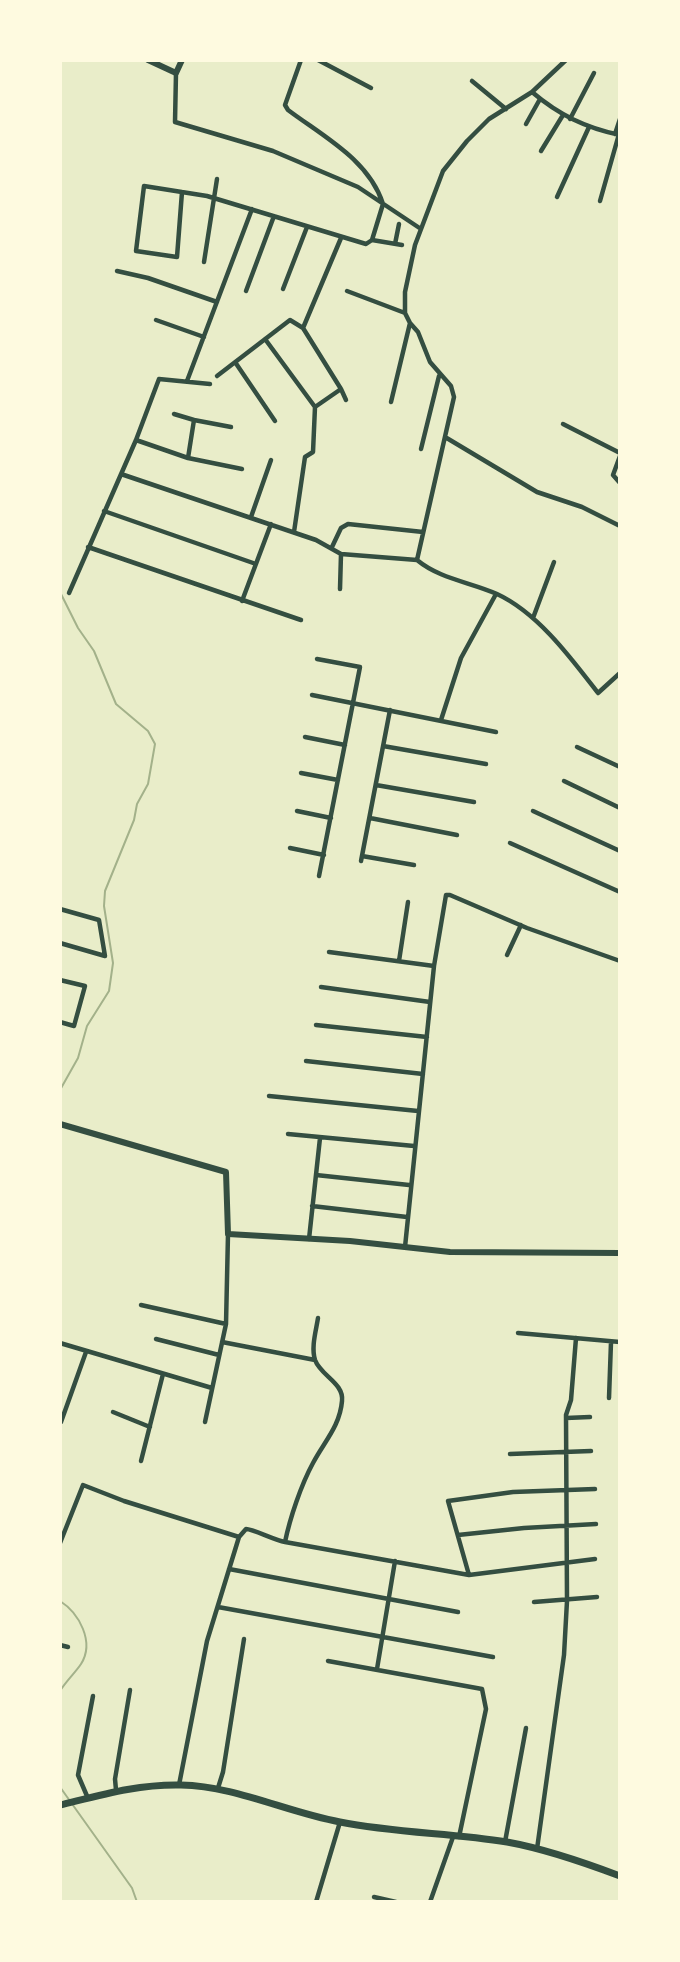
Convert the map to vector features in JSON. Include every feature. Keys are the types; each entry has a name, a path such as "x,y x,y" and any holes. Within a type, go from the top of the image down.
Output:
{"main road":[{"path":"60,1805 86,1796 145,1785 218,1788 266,1804 340,1822 505,1842 537,1849 575,1859 620,1876"}],"street":[{"path":"148,60 176,73"},
{"path":"182,60 176,73 175,122 273,151 358,187 421,229"},
{"path":"182,192 177,257 136,251 144,186 182,192 213,198 366,244 372,240 383,204 372,178 359,164 288,110 286,99 301,60"},
{"path":"318,60 371,88"},
{"path":"417,560 454,397 451,386 430,362 418,332 405,313 409,261 443,171 467,141 489,119 532,92 566,60"},
{"path":"570,119 594,73"},
{"path":"472,81 506,108"},
{"path":"532,92 570,119 618,134"},
{"path":"526,124 540,99"},
{"path":"541,151 563,115"},
{"path":"600,201 620,119"},
{"path":"557,197 590,127"},
{"path":"204,262 217,179"},
{"path":"187,381 252,209"},
{"path":"246,291 274,216"},
{"path":"395,244 399,225"},
{"path":"283,290 307,227"},
{"path":"303,328 341,238"},
{"path":"372,240 402,245"},
{"path":"117,271 148,278 217,302"},
{"path":"347,291 405,313"},
{"path":"156,320 204,337"},
{"path":"217,376 290,320 303,328 346,400"},
{"path":"391,402 410,323"},
{"path":"265,339 315,407 314,452 305,457 294,532"},
{"path":"235,362 275,421"},
{"path":"421,449 440,376"},
{"path":"69,593 136,440 159,379 210,384"},
{"path":"315,407 341,389"},
{"path":"174,414 231,427"},
{"path":"188,458 194,420"},
{"path":"563,424 620,454 613,475 620,483"},
{"path":"445,437 537,492 582,507 620,526"},
{"path":"136,440 188,458 242,469"},
{"path":"251,518 271,460"},
{"path":"121,474 294,532 332,547 340,554 417,560 446,577 496,594 533,618 598,693 620,673"},
{"path":"104,511 256,564"},
{"path":"242,601 271,524"},
{"path":"332,547 340,528 348,524 423,532"},
{"path":"88,548 301,620"},
{"path":"340,554 340,589"},
{"path":"533,618 554,562"},
{"path":"441,720 461,658 496,594"},
{"path":"317,659 360,668 319,876"},
{"path":"312,695 496,732"},
{"path":"390,710 362,858 414,865"},
{"path":"304,737 345,745"},
{"path":"383,746 486,764"},
{"path":"577,747 620,767"},
{"path":"301,773 338,780"},
{"path":"564,781 620,808"},
{"path":"376,785 474,802"},
{"path":"297,811 331,818"},
{"path":"533,811 620,851"},
{"path":"370,818 457,835"},
{"path":"510,843 620,892"},
{"path":"290,848 324,855"},
{"path":"405,1247 434,966 446,895 620,961"},
{"path":"399,961 408,902"},
{"path":"60,909 99,920 105,956 60,943"},
{"path":"507,955 521,925"},
{"path":"329,952 434,966"},
{"path":"60,980 85,986 74,1026 60,1022"},
{"path":"321,987 430,1002"},
{"path":"316,1025 427,1037"},
{"path":"306,1061 423,1074"},
{"path":"269,1096 418,1111"},
{"path":"60,1124 226,1172 228,1234 226,1324 205,1422"},
{"path":"288,1134 414,1146"},
{"path":"309,1239 320,1138"},
{"path":"316,1174 410,1185"},
{"path":"312,1206 407,1217"},
{"path":"228,1234 450,1252 620,1253"},
{"path":"141,1305 226,1324"},
{"path":"285,1542 306,1478 334,1431 342,1406 343,1397 339,1387 325,1375 315,1360 314,1347 318,1318"},
{"path":"518,1333 620,1342"},
{"path":"537,1849 564,1655 567,1601 566,1418 571,1400 576,1338"},
{"path":"156,1339 219,1355"},
{"path":"222,1342 315,1360"},
{"path":"609,1398 611,1342"},
{"path":"60,1343 212,1388"},
{"path":"61,1422 86,1352"},
{"path":"141,1461 163,1374"},
{"path":"113,1412 150,1427"},
{"path":"566,1418 590,1417"},
{"path":"510,1454 591,1451"},
{"path":"60,1543 83,1485 124,1502 239,1537"},
{"path":"469,1575 448,1501 566,1489 595,1489"},
{"path":"458,1535 596,1524"},
{"path":"179,1785 207,1641 239,1537 246,1529 251,1529 267,1538 285,1542 469,1575 595,1559"},
{"path":"377,1669 395,1561"},
{"path":"230,1569 458,1612"},
{"path":"534,1602 597,1597"},
{"path":"218,1607 494,1657"},
{"path":"218,1788 223,1772 244,1639"},
{"path":"60,1645 68,1647"},
{"path":"328,1661 482,1689 486,1709 456,1837 430,1902"},
{"path":"116,1790 115,1779 130,1690"},
{"path":"86,1796 78,1776 93,1696"},
{"path":"505,1842 526,1728"},
{"path":"316,1902 340,1822"},
{"path":"374,1897 396,1902"}],"waterway":[{"path":"60,592 78,628 94,651 116,704 148,731 155,744 148,784 137,804 134,820 105,891 104,906 113,963 109,991 87,1026 78,1058 60,1090"},
{"path":"60,1480 60,1505"},
{"path":"60,1601 79,1620 86,1638 85,1655 81,1664 60,1691"},
{"path":"60,1787 132,1888 137,1902"}]}
